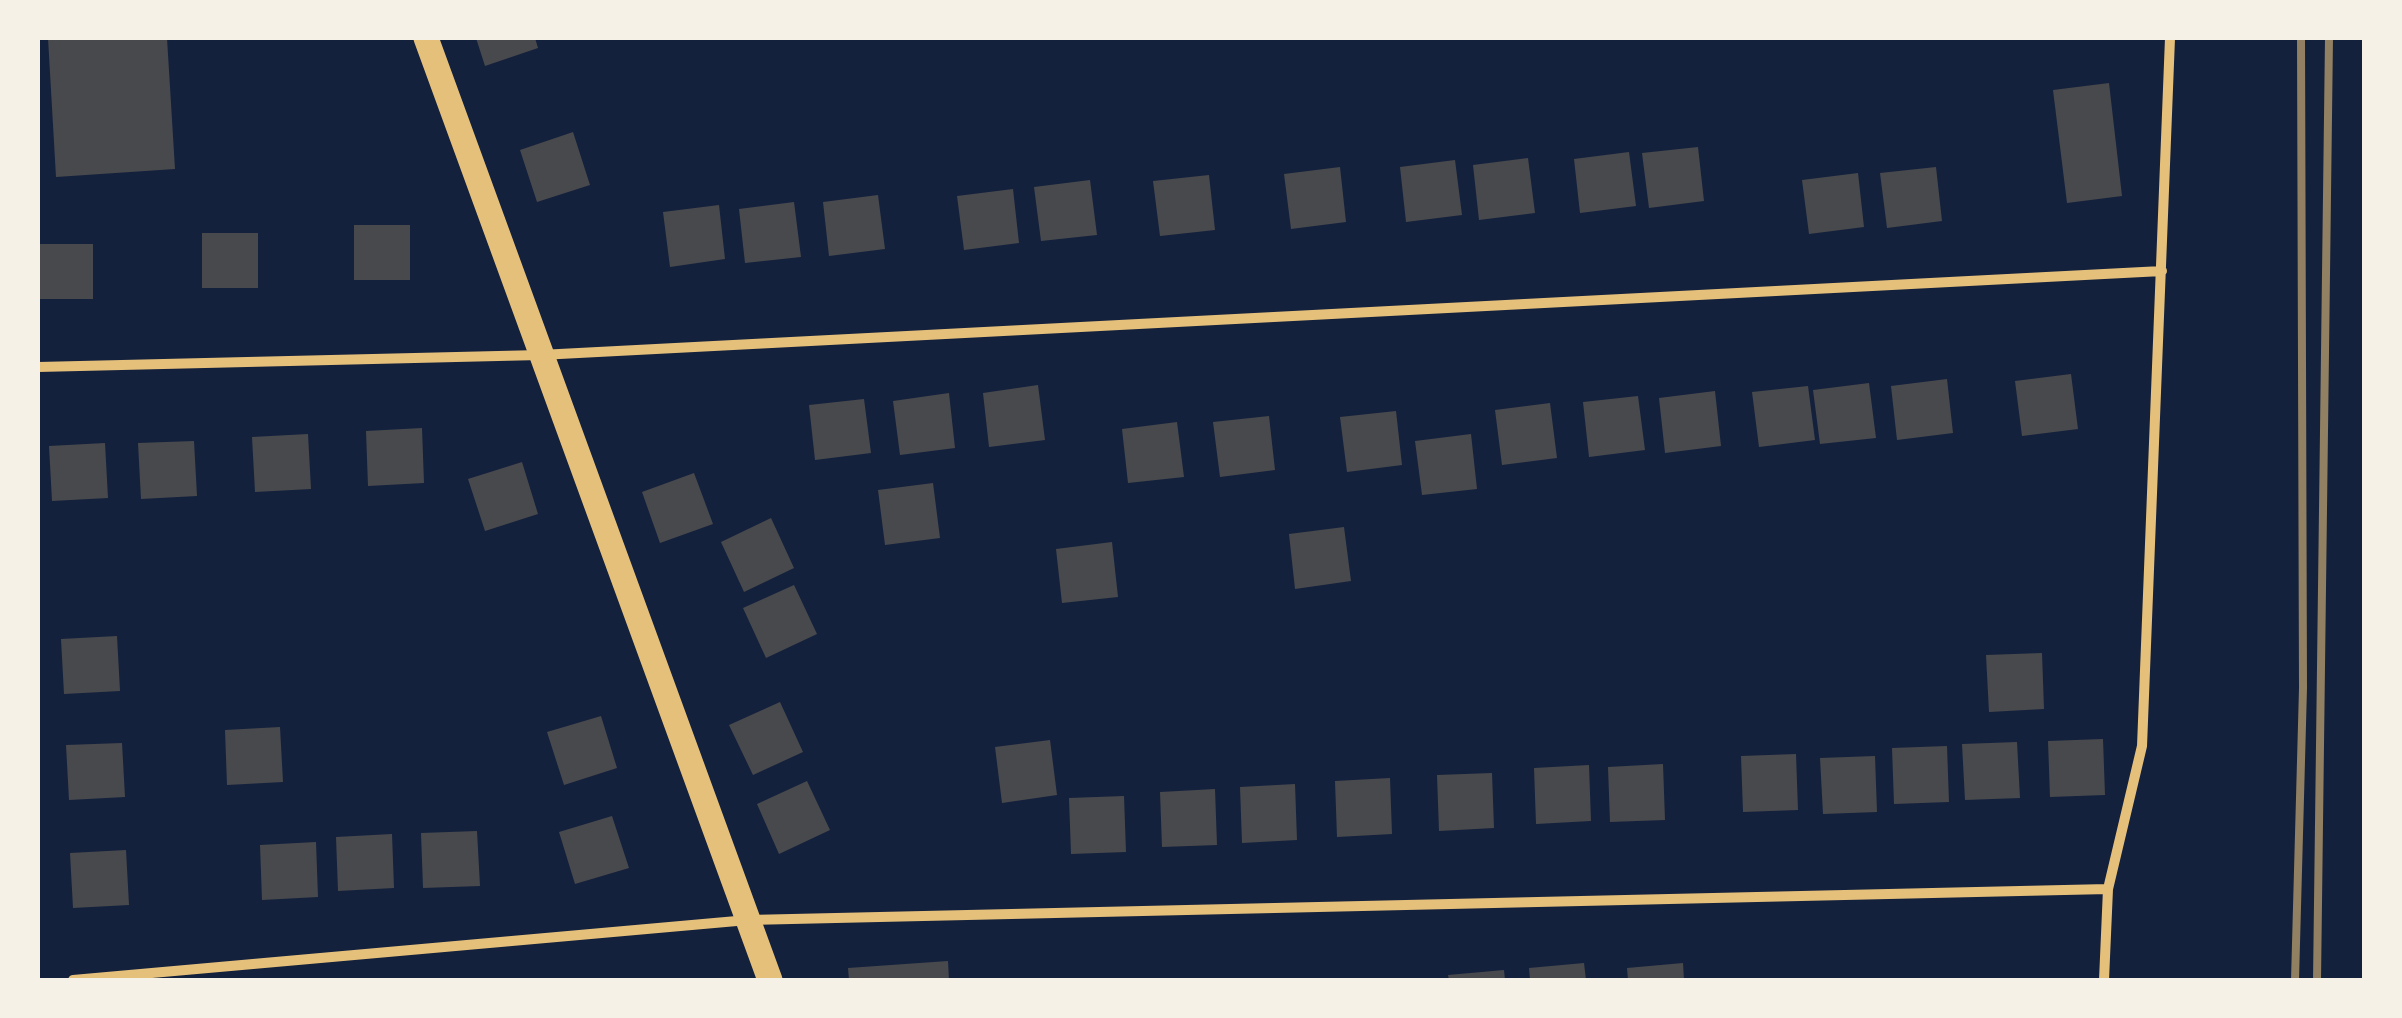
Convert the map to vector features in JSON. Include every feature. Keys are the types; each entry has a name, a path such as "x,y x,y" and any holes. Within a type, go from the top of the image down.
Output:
{"main road":[{"path":"426,38 770,980"}],"street":[{"path":"2104,980 2108,890 2142,746 2170,38"},
{"path":"38,367 540,355 2162,271"},
{"path":"72,980 748,920 2108,890"}],"building":[{"path":"48,38 167,38 175,169 56,177"},
{"path":"476,38 535,38 538,48 485,66"},
{"path":"2109,83 2122,196 2067,203 2053,90"},
{"path":"573,132 590,185 537,202 520,150"},
{"path":"1698,147 1704,201 1649,208 1642,153"},
{"path":"1629,152 1636,206 1580,213 1574,159"},
{"path":"1528,158 1535,213 1479,220 1473,165"},
{"path":"1455,160 1462,215 1406,222 1400,167"},
{"path":"1340,167 1346,222 1291,229 1284,174"},
{"path":"1936,167 1942,221 1887,228 1880,173"},
{"path":"1858,173 1864,227 1809,234 1802,180"},
{"path":"1209,175 1215,230 1160,236 1153,181"},
{"path":"1090,180 1097,235 1041,241 1034,187"},
{"path":"1013,189 1019,243 964,250 957,196"},
{"path":"878,195 885,249 829,256 823,202"},
{"path":"794,202 801,257 745,263 739,209"},
{"path":"719,205 725,259 670,267 663,212"},
{"path":"354,225 410,225 410,280 354,280"},
{"path":"202,233 258,233 258,288 202,288"},
{"path":"38,244 93,244 93,299 38,299"},
{"path":"2071,374 2078,429 2022,436 2015,381"},
{"path":"1947,379 1953,433 1897,440 1891,386"},
{"path":"1869,383 1876,438 1820,444 1813,390"},
{"path":"1038,385 1045,440 989,447 983,393"},
{"path":"1808,386 1815,440 1759,447 1752,392"},
{"path":"1715,391 1721,446 1665,453 1659,398"},
{"path":"949,393 955,448 900,455 893,401"},
{"path":"1638,396 1645,450 1589,457 1583,402"},
{"path":"864,399 871,453 815,460 809,405"},
{"path":"1550,403 1557,458 1502,465 1495,410"},
{"path":"1396,411 1402,465 1347,472 1340,417"},
{"path":"1269,416 1275,470 1220,477 1213,422"},
{"path":"1177,422 1184,477 1128,483 1122,429"},
{"path":"422,428 424,483 368,486 366,431"},
{"path":"308,434 311,489 255,492 252,437"},
{"path":"1471,434 1477,489 1422,495 1415,441"},
{"path":"194,441 197,496 141,499 138,443"},
{"path":"105,443 108,498 52,501 49,446"},
{"path":"522,462 538,514 485,531 468,479"},
{"path":"694,473 713,524 660,543 642,492"},
{"path":"933,483 940,538 885,545 878,490"},
{"path":"771,518 794,568 744,592 721,542"},
{"path":"1344,527 1351,581 1295,589 1289,534"},
{"path":"1112,542 1118,597 1062,603 1056,549"},
{"path":"794,585 817,634 766,658 743,608"},
{"path":"117,636 120,691 64,694 61,639"},
{"path":"2042,653 2044,709 1989,712 1986,655"},
{"path":"780,702 803,752 753,775 729,725"},
{"path":"601,716 617,768 564,785 547,732"},
{"path":"280,727 283,782 227,785 225,730"},
{"path":"2103,739 2105,795 2050,797 2048,741"},
{"path":"1050,740 1057,795 1002,803 995,747"},
{"path":"2017,742 2020,798 1965,800 1962,744"},
{"path":"122,743 125,797 69,800 66,745"},
{"path":"1947,746 1949,802 1894,804 1892,748"},
{"path":"1796,754 1798,810 1743,812 1741,756"},
{"path":"1875,756 1877,812 1823,814 1820,758"},
{"path":"1663,764 1665,820 1610,822 1608,767"},
{"path":"1589,765 1591,821 1536,824 1534,768"},
{"path":"1492,773 1494,828 1439,831 1437,775"},
{"path":"1390,778 1392,834 1337,837 1335,781"},
{"path":"807,781 830,830 779,854 757,804"},
{"path":"1295,784 1297,840 1242,843 1240,787"},
{"path":"1215,789 1217,845 1162,847 1160,792"},
{"path":"1124,796 1126,852 1071,854 1069,798"},
{"path":"612,816 629,868 575,884 559,832"},
{"path":"477,831 480,886 423,888 421,833"},
{"path":"392,834 394,888 338,891 336,837"},
{"path":"316,842 318,897 262,900 260,845"},
{"path":"126,850 129,905 73,908 70,853"},
{"path":"948,961 949,980 849,980 848,968"},
{"path":"1584,963 1586,980 1530,980 1529,968"},
{"path":"1683,963 1684,980 1628,980 1627,968"},
{"path":"1504,970 1505,980 1449,980 1448,975"}],"railway":[{"path":"2295,980 2303,688 2301,38"},
{"path":"2317,980 2329,38"}]}
